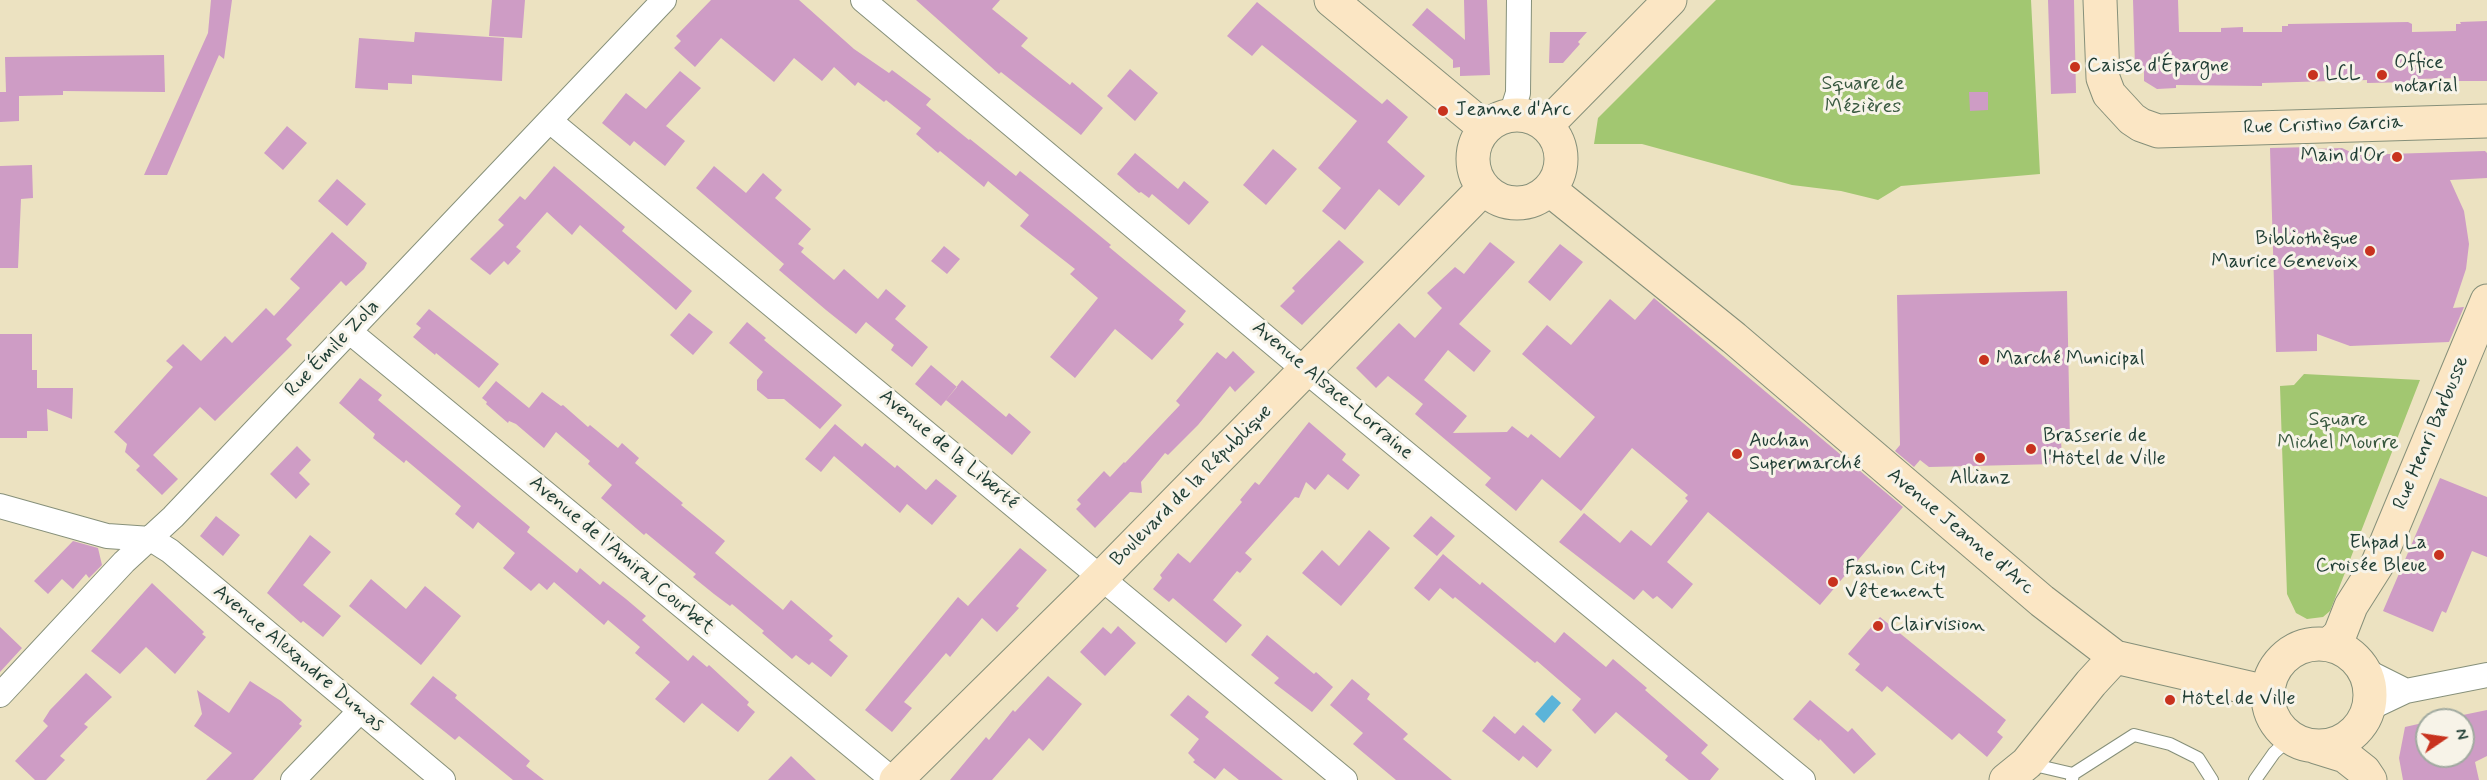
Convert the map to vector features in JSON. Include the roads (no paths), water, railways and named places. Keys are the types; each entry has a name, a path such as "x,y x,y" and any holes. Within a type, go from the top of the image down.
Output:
{"street":[{"name":"Rue Émile Zola","path":"0,695 124,562 151,539 350,332 664,0"},
{"name":"Avenue Alsace-Lorraine","path":"863,0 1306,371 1803,780"},
{"path":"1331,0 1498,122 1535,119 1546,126 1555,136 1560,149 1561,163 1557,177 1549,189 1529,201 1516,203 1493,196 1484,188 1473,165 1473,152 1477,139 1498,122 1518,93 1519,0"},
{"path":"1546,126 1671,0"},
{"name":"Rue Cristino Garcia","path":"2100,0 2103,78 2109,94 2140,125 2158,130 2487,121"},
{"name":"Avenue de la Liberté","path":"550,121 1345,780"},
{"name":"Boulevard de la République","path":"894,780 1102,577 1484,188"},
{"name":"Avenue Jeanne d'Arc","path":"1549,189 1734,338 2042,600 2115,657 2267,692"},
{"name":"Rue Henri Barbusse","path":"2360,666 2356,644 2377,565 2487,301"},
{"name":"Avenue de l'Amiral Courbet","path":"350,332 894,780"},
{"path":"0,506 107,536 151,539"},
{"name":"Avenue Alexandre Dumas","path":"151,539 170,551 443,780"},
{"name":"Rue Henri Barbusse","path":"2326,644 2340,634 2351,606 2377,565"},
{"path":"2367,776 2345,756 2303,742 2277,725 2269,710 2267,692 2275,668 2294,650 2309,645 2326,644 2342,649 2360,666 2406,691"},
{"path":"2017,771 2115,657"},
{"path":"2360,666 2369,689 2358,747 2367,776"},
{"path":"2303,742 2330,745 2344,740 2355,732 2366,714 2406,691 2487,675"},
{"path":"293,780 360,711"}],"lane":[{"path":"2017,771 2073,777 2134,735 2170,744 2198,758 2212,780"},
{"path":"2255,780 2274,753 2303,742"}],"water":[{"path":"1552,695 1561,703 1544,723 1535,714"}],"place":[{"name":"Caisse d'Épargne","path":"2075,67"},
{"name":"LCL","path":"2313,75"},
{"name":"Office notarial","path":"2382,75"},
{"name":"Jeanne d'Arc","path":"1443,111"},
{"name":"Main d'Or","path":"2397,157"},
{"name":"Bibliothèque Maurice Genevoix","path":"2370,251"},
{"name":"Marché Municipal","path":"1984,360"},
{"name":"Brasserie de l'Hôtel de Ville","path":"2031,449"},
{"name":"Auchan Supermarché","path":"1737,454"},
{"name":"Allianz","path":"1980,458"},
{"name":"Ehpad La Croisée Bleue","path":"2439,555"},
{"name":"Fashion City Vêtement","path":"1833,582"},
{"name":"Clairvision","path":"1878,626"},
{"name":"Hôtel de Ville","path":"2170,700"}],"park label":[{"name":"Square de Mézières","path":"1863,96"},
{"name":"Square Michel Mourre","path":"2338,432"}]}
